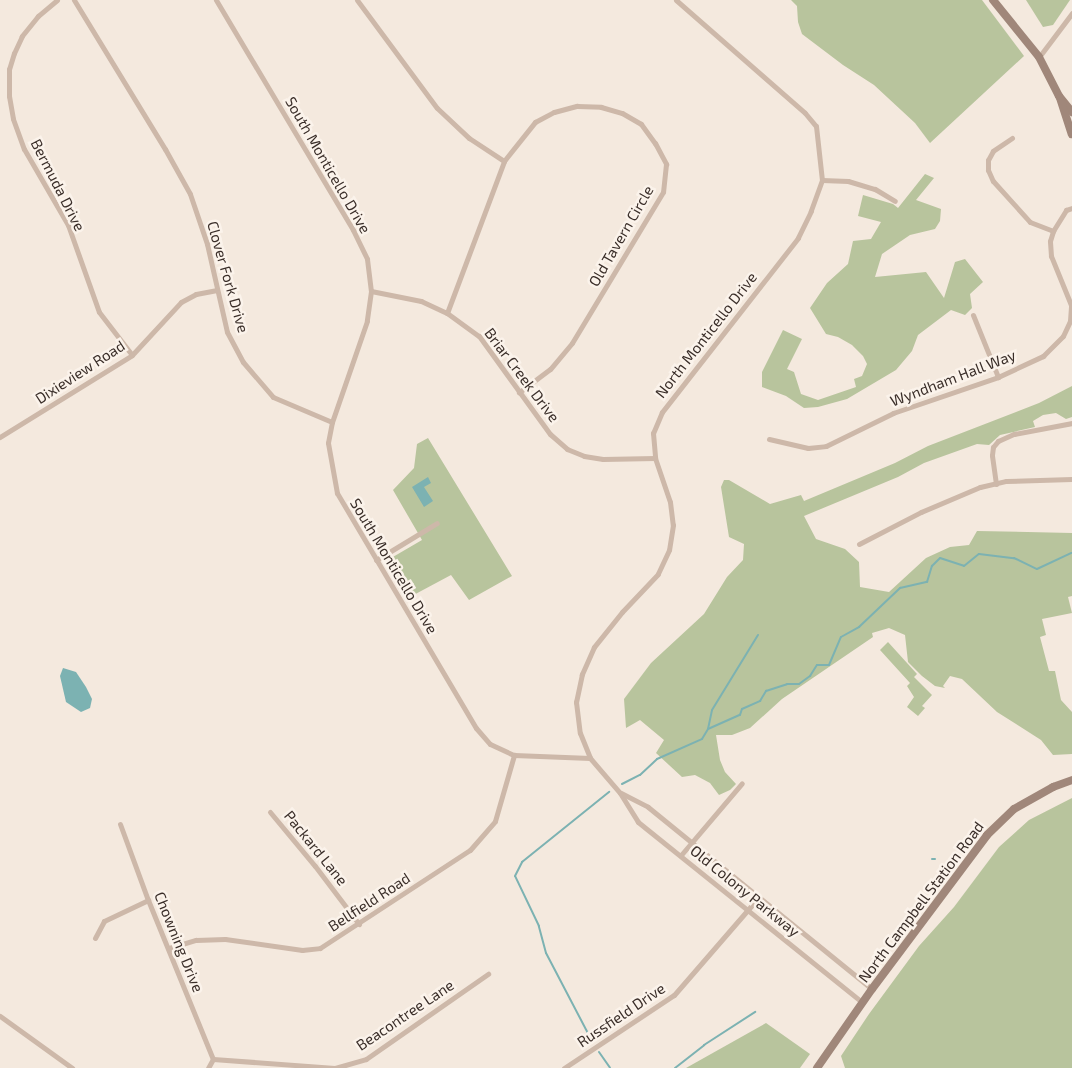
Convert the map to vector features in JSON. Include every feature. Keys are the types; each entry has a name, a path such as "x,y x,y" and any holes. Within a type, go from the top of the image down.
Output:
{"main road":[{"path":"993,0 1039,57 1059,96 1072,112"},
{"path":"1059,96 1062,111 1072,134"},
{"name":"North Campbell Station Road","path":"817,1068 862,1002 986,835 1014,809 1053,787 1072,780"}],"street":[{"name":"Bermuda Drive","path":"57,0 38,16 22,36 14,53 9,69 9,96 13,119 31,163 68,225 90,292 99,312 132,355"},
{"name":"Clover Fork Drive","path":"74,0 190,194 207,244 227,332 243,362 273,397 332,422"},
{"name":"South Monticello Drive","path":"216,0 353,230 367,259 371,291 367,321 332,422 328,444 336,493 476,728 490,744 514,755 590,758"},
{"path":"357,0 438,108 469,138 504,161"},
{"name":"North Monticello Drive","path":"590,758 580,733 576,702 582,674 594,647 622,612 658,574 669,550 673,525 670,502 655,458 654,433 662,412 798,238 811,212 822,180 816,126 805,113 676,0"},
{"path":"1039,57 1072,13"},
{"name":"Old Tavern Circle","path":"447,313 504,161 535,122 554,112 577,106 601,107 622,113 640,124 655,143 666,164 663,192 572,343 550,369 519,392"},
{"path":"1012,138 993,151 988,160 988,170 993,181 1030,222 1053,231"},
{"path":"822,180 848,181 875,189 895,201"},
{"name":"Wyndham Hall Way","path":"769,439 808,448 826,446 893,413 998,377 1043,356 1063,336 1070,321 1071,305 1051,256 1050,241 1053,231 1066,210 1072,208"},
{"name":"Dixieview Road","path":"0,438 132,355 181,302 196,294 216,290"},
{"name":"Briar Creek Drive","path":"371,291 421,301 447,313 478,336 550,434 567,449 584,456 604,459 655,458"},
{"path":"973,316 998,377"},
{"path":"996,484 992,455 998,441 1014,434 1072,423"},
{"path":"859,544 921,512 980,487 996,484 1072,479"},
{"path":"376,560 437,523"},
{"name":"Bellfield Road","path":"169,948 196,940 225,939 302,950 320,948 470,850 495,821 514,755"},
{"name":"Old Colony Parkway","path":"590,758 620,793 638,822 862,1002"},
{"path":"681,855 742,783"},
{"name":"Old Colony Parkway","path":"620,793 648,807 872,989"},
{"name":"Packard Lane","path":"270,812 315,866 359,924"},
{"name":"Chowning Drive","path":"120,824 148,900 213,1058"},
{"name":"Russfield Drive","path":"564,1068 674,995 759,897"},
{"path":"95,938 104,921 148,900"},
{"name":"Beacontree Lane","path":"213,1058 335,1068 366,1059 488,974"},
{"path":"0,1016 72,1068"},
{"path":"208,1068 213,1058"}],"green space":[{"path":"791,0 982,0 1024,56 930,143 915,123 874,85 843,65 802,34 798,22 797,6"},
{"path":"1026,0 1070,0 1053,25 1043,27"},
{"path":"925,174 934,178 916,200 941,209 940,221 935,229 910,235 882,254 875,277 926,272 944,298 955,262 965,259 983,282 970,294 972,308 965,315 951,310 918,335 912,351 896,370 847,399 818,407 804,408 786,396 762,387 762,372 783,330 802,339 787,369 794,372 801,394 818,400 856,387 854,379 862,376 867,364 863,356 852,345 838,337 826,334 810,308 827,283 848,264 853,241 871,239 881,222 858,216 863,195 893,204 898,208"},
{"path":"1072,386 1072,417 1066,419 1056,413 1043,415 1033,421 1035,427 1000,435 989,445 977,444 924,463 898,477 804,516 816,539 845,549 859,562 860,587 889,592 926,558 950,547 969,545 977,531 1072,533 1072,596 1068,597 1072,613 1042,619 1046,635 1040,637 1049,671 1055,671 1061,700 1072,712 1072,754 1053,755 1041,740 997,712 962,679 950,676 943,686 945,688 935,686 908,662 905,635 889,628 872,633 873,637 782,699 750,728 732,735 716,735 720,760 725,772 736,784 730,790 719,795 710,783 695,775 682,777 656,753 664,740 640,720 626,728 624,699 651,663 704,614 727,577 743,560 744,544 729,537 721,487 724,480 729,480 770,504 801,495 804,501 895,463 928,446 1039,403"},
{"path":"428,438 512,576 469,600 451,575 408,598 386,561 422,540 393,490 414,468 417,444"},
{"path":"888,642 917,674 914,677 932,695 922,706 925,708 918,716 907,707 914,697 907,686 910,683 880,650"},
{"path":"1072,798 1072,1068 845,1068 841,1056 869,1014 919,946 954,907 999,847 1029,820"},
{"path":"766,1023 810,1054 800,1068 686,1068"}],"water":[{"path":"428,477 431,483 424,487 433,501 424,507 412,487"},
{"path":"63,668 76,672 92,699 90,708 81,712 66,702 60,676"}],"waterway":[{"path":"708,729 740,715 742,709 760,701 766,691 787,684 799,684 810,676 817,665 829,665 841,637 859,627 900,588 927,582 932,566 940,558 964,566 979,554 1014,558 1037,569 1072,553"},
{"path":"622,784 640,775 657,759 702,739 708,729 712,710 758,635"},
{"path":"592,1041 546,953 539,926 515,876 522,862 609,792"},
{"path":"675,1068 704,1045 755,1012"},
{"path":"599,1052 610,1068"}]}
